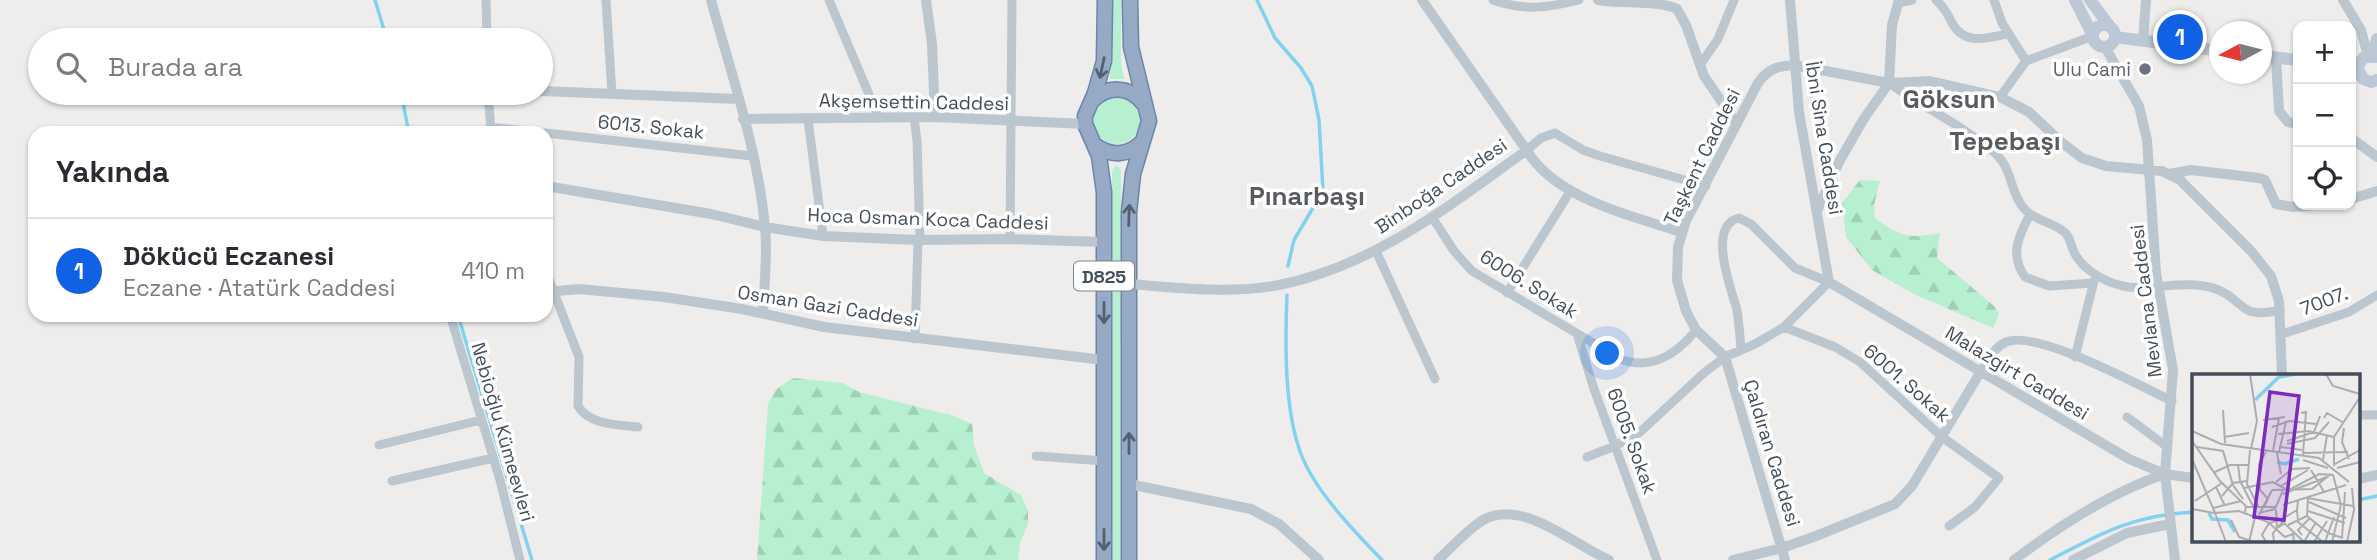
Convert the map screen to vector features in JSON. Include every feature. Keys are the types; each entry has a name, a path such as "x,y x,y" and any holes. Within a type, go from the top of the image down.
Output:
{"highway":[{"path":"1092,101 1104,61 1105,0"},
{"name":"D825","path":"1129,560 1130,199 1133,174 1149,121 1131,47 1130,0"},
{"path":"1084,124 1087,108 1106,90 1122,89 1136,95 1146,107"},
{"name":"D825","path":"1084,124 1095,145 1103,177 1104,560"},
{"path":"1095,145 1107,152 1123,153 1132,150 1143,140"}],"main road":[{"path":"2075,0 2098,46 2110,37 2209,50"},
{"path":"2090,0 2110,37"},
{"path":"2093,36 2098,27 2104,25 2110,37"},
{"path":"2356,65 2372,56 2377,39"},
{"path":"2272,57 2293,60"},
{"path":"2356,70 2363,79 2376,81"}],"street":[{"path":"486,0 487,28"},
{"path":"606,0 612,94"},
{"path":"711,0 752,156 765,227 763,313"},
{"path":"829,0 879,118"},
{"path":"926,0 932,44 935,117"},
{"path":"1010,239 1012,0"},
{"path":"1422,0 1546,174 1572,190 1625,214 1682,232"},
{"path":"1493,0 1535,9 1578,0"},
{"path":"1598,0 1677,5 1710,88 1737,124"},
{"path":"1700,65 1718,39 1734,0"},
{"name":"İbni Sina Caddesi","path":"1790,0 1799,113 1829,282"},
{"path":"1817,211 1839,162 1863,120 1889,83 1890,47 1898,2 1912,0"},
{"path":"1936,0 1962,36 1972,40 2007,34"},
{"path":"1994,0 2007,34 2026,61"},
{"path":"2143,41 2146,0"},
{"path":"2343,0 2361,30 2372,56"},
{"path":"2000,97 2026,61 2093,36"},
{"name":"Mevlana Caddesi","path":"2110,37 2142,115 2151,170 2159,288 2172,356 2172,401 2165,474 2175,560"},
{"path":"2276,58 2279,111 2288,122 2293,123"},
{"path":"1794,65 1889,83 1930,81 2000,97 2015,102 2029,112 2082,158 2106,166 2169,174 2190,188 2265,267 2276,289 2280,310 2282,374"},
{"name":"Taşkent Caddesi","path":"1725,357 1696,330 1686,311 1677,280 1678,247 1682,232 1764,74 1778,66 1794,65"},
{"path":"1889,83 1997,155 2005,163 2018,199 2029,214 2063,231 2094,279"},
{"path":"553,92 738,99"},
{"path":"489,105 491,126"},
{"name":"Akşemsettin Caddesi","path":"743,119 935,117 1084,124"},
{"path":"914,118 919,193 915,339"},
{"path":"808,119 823,236"},
{"path":"1527,150 1541,138 1555,133 1583,150 1600,156 1706,186"},
{"name":"6013. Sokak","path":"553,134 752,156"},
{"path":"2356,142 2377,157"},
{"name":"Binboğa Caddesi","path":"1129,284 1226,289 1277,285 1326,272 1376,251 1432,217 1527,150"},
{"path":"2169,174 2191,170 2259,178 2264,180 2276,204 2293,207"},
{"name":"Hoca Osman Koca Caddesi","path":"553,187 823,236 1104,242"},
{"path":"1507,293 1572,190"},
{"path":"2356,197 2377,191"},
{"path":"2029,214 2017,240 2016,249 2017,261 2025,277 2049,286 2094,279 2119,286 2212,287 2253,312 2280,310"},
{"name":"6006. Sokak","path":"1432,217 1462,262 1481,278 1620,359 1641,364 1652,363 1673,352 1696,330"},
{"path":"1587,457 1615,446 1651,424 1705,372 1725,357 1763,340 1784,327 1829,282 1794,268 1751,224 1744,219 1734,219 1726,229 1723,253 1727,282 1738,319 1741,349"},
{"path":"1376,251 1435,379"},
{"path":"2075,357 2094,279"},
{"name":"Malazgirt Caddesi","path":"1829,282 2145,467 2165,474 2192,478"},
{"name":"Osman Gazi Caddesi","path":"553,291 579,289 664,297 763,313 824,327 1104,360"},
{"name":"7007.","path":"2281,334 2349,312 2377,295"},
{"path":"553,298 579,357 577,398 582,413 612,424 638,427"},
{"name":"Nebioğlu Kümeevleri","path":"452,322 520,560"},
{"name":"6001. Sokak","path":"1784,327 1823,341 1860,362 1942,437 1998,478 1975,507 1949,526"},
{"name":"6005. Sokak","path":"1577,334 1657,560"},
{"path":"1733,560 1782,548 1845,526 1895,504 1912,486 1982,371 2001,345 2016,340 2038,342 2172,401"},
{"name":"Çaldıran Caddesi","path":"1725,357 1785,560"},
{"path":"2127,417 2166,446"},
{"path":"379,445 481,420"},
{"path":"1036,456 1104,461"},
{"path":"392,481 493,458"},
{"path":"2014,560 2101,503 2141,482 2165,474"},
{"path":"1129,484 1251,509 1279,524 1319,560"},
{"path":"1438,560 1480,522 1494,516 1510,514 1544,525 1609,560"},
{"path":"2073,560 2127,533 2170,521"}],"green space":[{"path":"1113,0 1121,0 1121,63 1124,79 1110,79"},
{"path":"1117,98 1134,104 1140,121 1134,138 1117,144 1100,138 1094,121 1100,104"},
{"path":"1115,166 1121,171 1120,560 1112,560 1112,171"},
{"path":"1860,180 1880,181 1874,205 1875,218 1884,224 1905,235 1940,233 1937,258 1994,306 1999,314 1993,328 1916,295 1872,270 1846,237 1842,203"},
{"path":"793,378 843,383 859,392 954,416 972,424 974,445 984,473 1021,495 1028,511 1028,524 1020,543 1018,560 757,560 768,404 775,390"}],"waterway":[{"path":"375,0 383,28"},
{"path":"1257,0 1275,38 1301,68 1312,86 1319,120 1323,191 1294,240 1288,266"},
{"path":"403,105 408,126"},
{"path":"1287,295 1286,355 1289,397 1291,417 1301,454 1325,496 1382,560"},
{"path":"460,322 532,560"},
{"path":"2360,500 2377,496"},
{"path":"2050,560 2135,521 2192,512"}],"place":[{"name":"Dökücü Eczanesi","path":"2180,37"},
{"name":"Ulu Cami","path":"2145,69"}],"district":[{"name":"Göksun","path":"1949,99"},
{"name":"Tepebaşı","path":"2005,141"},
{"name":"Pınarbaşı","path":"1307,196"}]}
